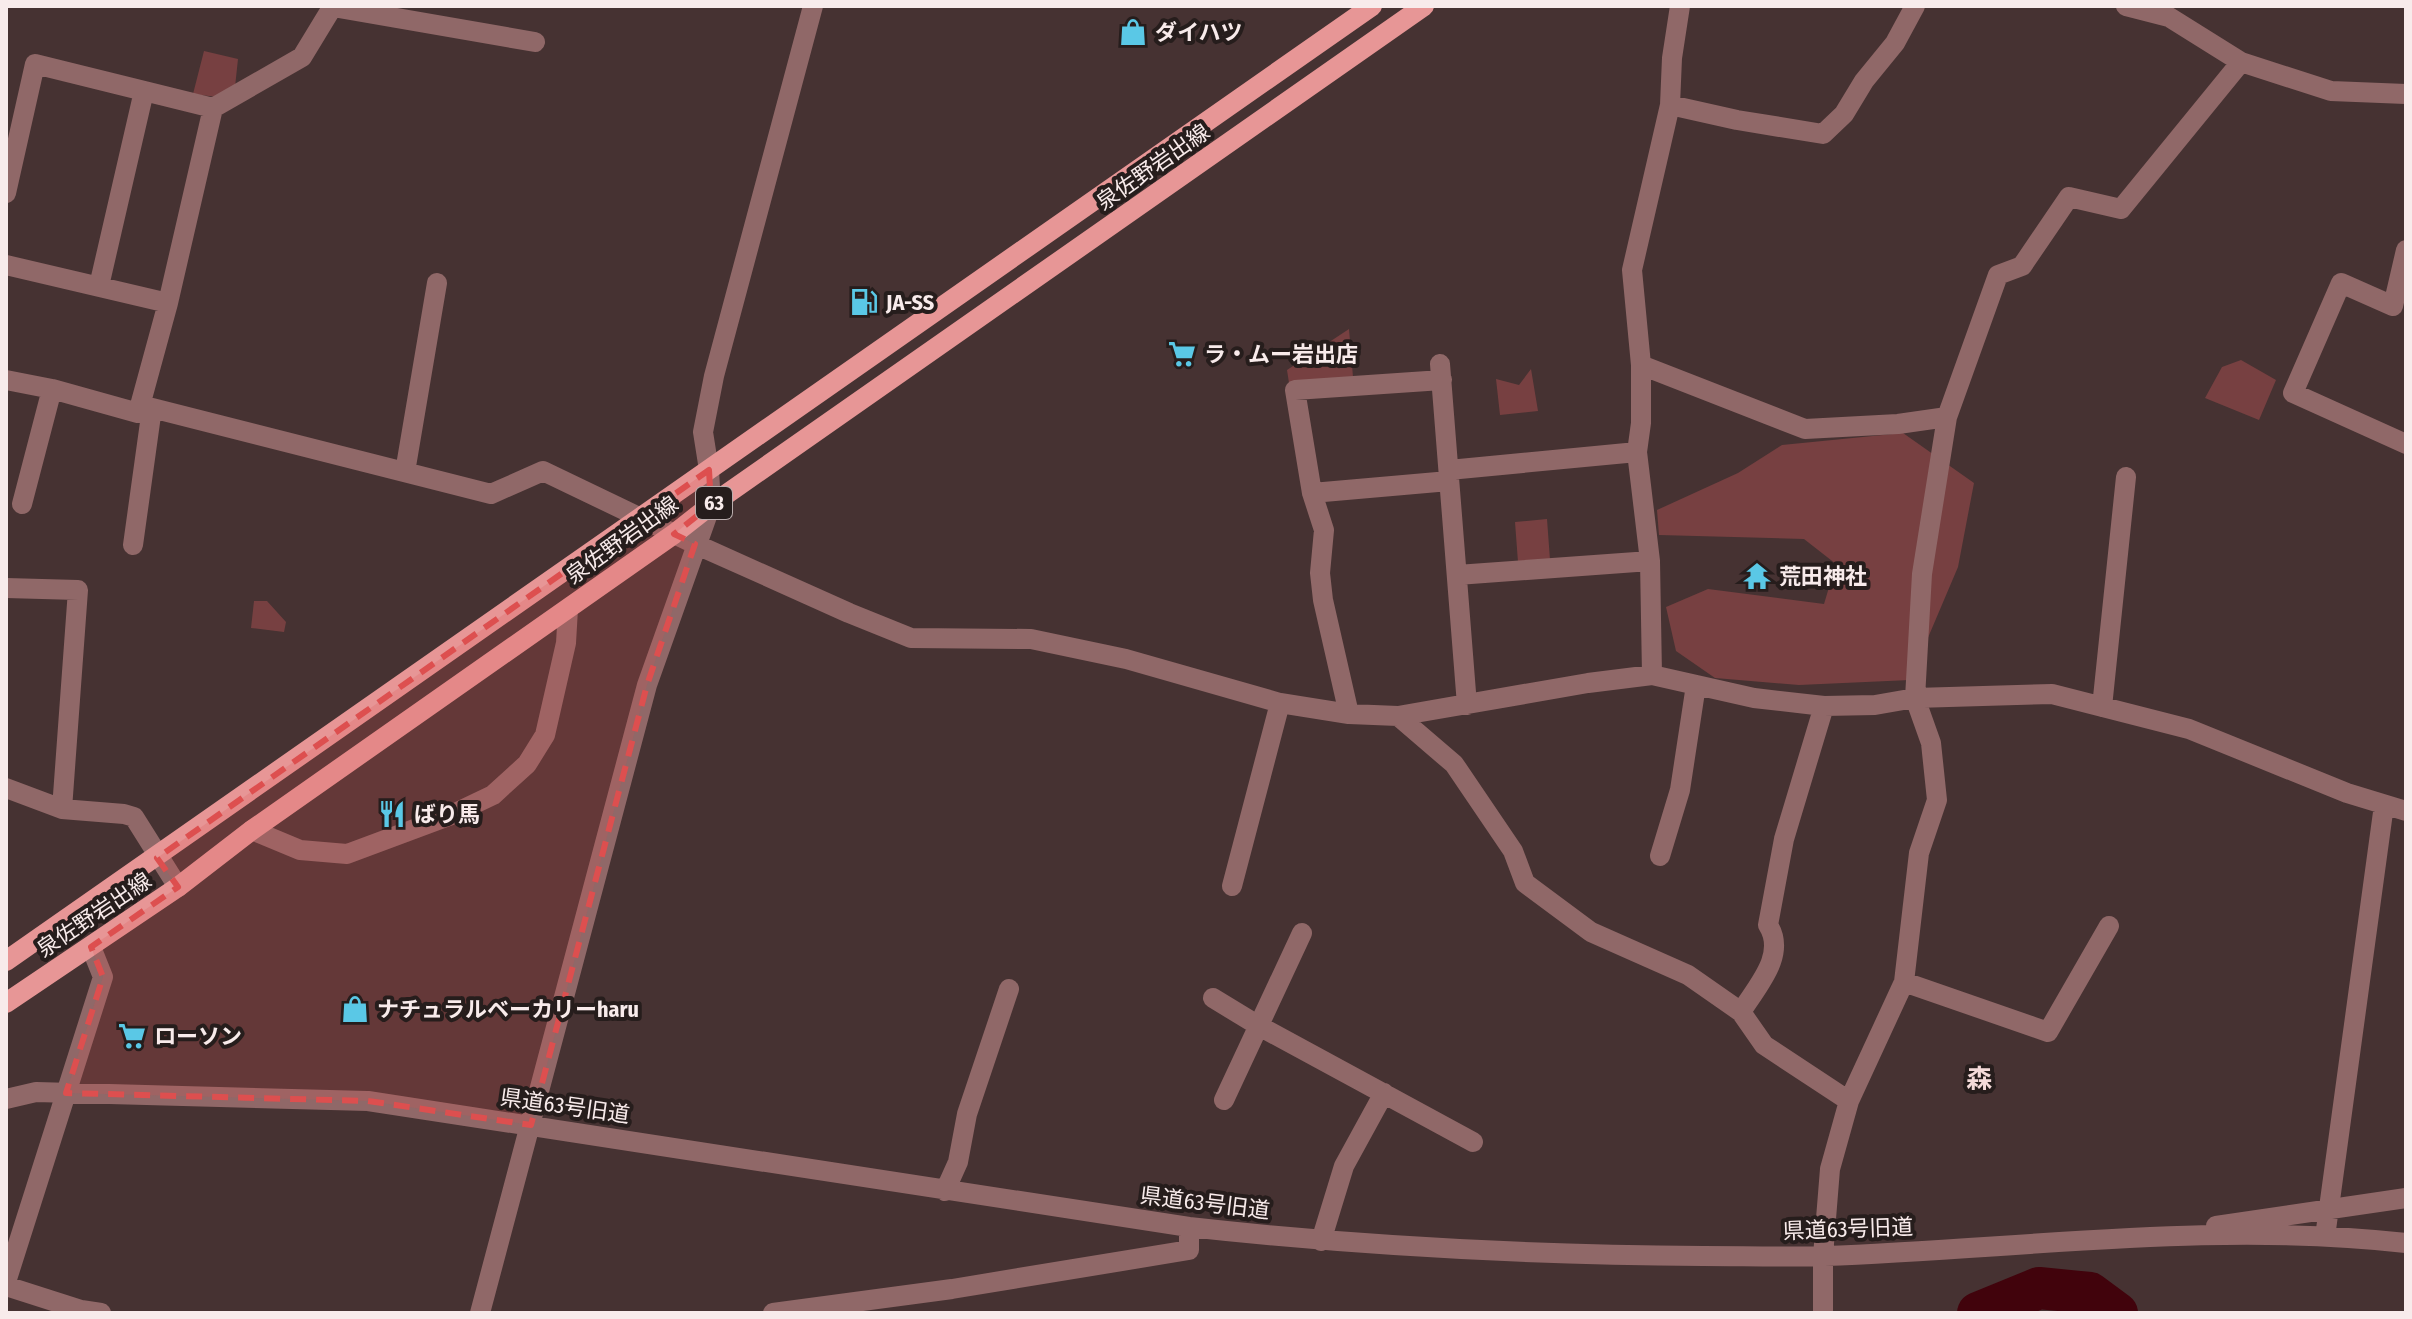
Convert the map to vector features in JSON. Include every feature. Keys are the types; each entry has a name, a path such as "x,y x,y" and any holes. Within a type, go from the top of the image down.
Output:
{"main road":[{"name":"泉佐野岩出線","path":"6,961 1372,6"},
{"name":"泉佐野岩出線","path":"6,1003 178,887 252,830 711,505 1424,6"}],"street":[{"path":"6,193 35,64 213,108 302,57 333,6 448,16 535,42"},
{"path":"480,1313 647,685 711,505 703,432 714,376 813,6"},
{"path":"1652,675 1650,561 1637,452 1641,423 1641,365 1632,270 1670,105 1672,58 1680,6"},
{"path":"1670,105 1823,134 1844,114 1864,81 1895,43 1915,6"},
{"path":"2126,6 2169,17 2241,62 2331,91 2406,94"},
{"path":"1823,1313 1823,1256 1830,1169 1849,1101 1904,982 1919,853 1937,800 1931,743 1915,698 1922,574 1947,417 1998,275 2022,266 2069,197 2121,209 2241,62"},
{"path":"99,286 144,91"},
{"path":"133,545 145,410 213,108"},
{"path":"2406,250 2393,306 2341,283 2293,393 2406,444"},
{"path":"6,265 168,303"},
{"path":"405,472 437,283"},
{"path":"1641,365 1805,429 1898,424 1947,417"},
{"path":"1349,714 1323,600 1320,573 1324,530 1312,493 1295,390 1441,372 1467,705"},
{"path":"6,380 145,410 491,494 543,471 695,544 911,638 1031,639 1126,659 1280,703 1349,714 1398,716 1652,675 1754,698 1824,706 1875,705 1915,698 2052,694 2189,729 2347,793 2406,811"},
{"path":"22,504 52,389"},
{"path":"1312,493 1637,452"},
{"path":"2102,707 2126,477"},
{"path":"1457,575 1650,561"},
{"path":"6,588 78,590 62,809"},
{"path":"252,830 300,850 347,854 449,816 493,795 527,764 545,735 566,643 568,609"},
{"path":"1660,856 1680,790 1696,685"},
{"path":"1232,886 1280,703"},
{"path":"1741,1012 1774,960 1774,935 1768,925 1784,839 1824,706"},
{"path":"1398,716 1454,764 1513,851 1525,883 1591,932 1688,975 1741,1012 1764,1045 1849,1101"},
{"path":"6,788 62,809 134,817 178,887"},
{"path":"2325,1237 2384,805"},
{"path":"1904,982 2048,1032 2109,926"},
{"path":"1224,1100 1302,933"},
{"path":"91,947 103,977 6,1284 81,1310 101,1313"},
{"path":"945,1191 958,1162 967,1114 1009,989"},
{"path":"1213,998 1473,1142"},
{"name":"県道63号旧道","path":"6,1099 36,1092 368,1101 1189,1227 1321,1241 1584,1256 1823,1256 2132,1239 2325,1237 2406,1243"},
{"path":"1321,1241 1344,1166 1384,1093"},
{"path":"2132,1239 2406,1198"},
{"path":"773,1313 952,1289 1189,1250 1189,1227"}],"highlighted area":[{"path":"709,470 711,505 674,534 695,544 647,685 531,1125 368,1101 66,1093 103,977 91,947 178,887 157,858"}],"shaded area":[{"path":"204,51 238,59 235,87 217,97 193,94"},
{"path":"1349,329 1353,377 1289,383 1287,370"},
{"path":"2241,360 2276,380 2259,420 2205,398 2222,367"},
{"path":"1531,369 1538,411 1500,415 1496,379 1519,385"},
{"path":"1903,433 1974,483 1958,567 1910,680 1799,685 1715,678 1676,651 1666,607 1708,589 1824,604 1836,564 1804,539 1659,535 1657,510 1738,473 1782,445"},
{"path":"1547,519 1550,560 1518,562 1515,522"},
{"path":"254,601 267,601 286,622 284,632 251,628"}],"waterway":[{"path":"1978,1313 2039,1288 2090,1293 2117,1313"}],"place":[{"name":"ダイハツ","path":"1133,32"},
{"name":"JA-SS","path":"864,302"},
{"name":"ラ・ムー岩出店","path":"1182,354"},
{"name":"荒田神社","path":"1757,576"},
{"name":"ばり馬","path":"392,814"},
{"name":"ナチュラルベーカリーharu","path":"355,1009"},
{"name":"ローソン","path":"132,1036"}],"district":[{"name":"森","path":"1979,1079"}]}
